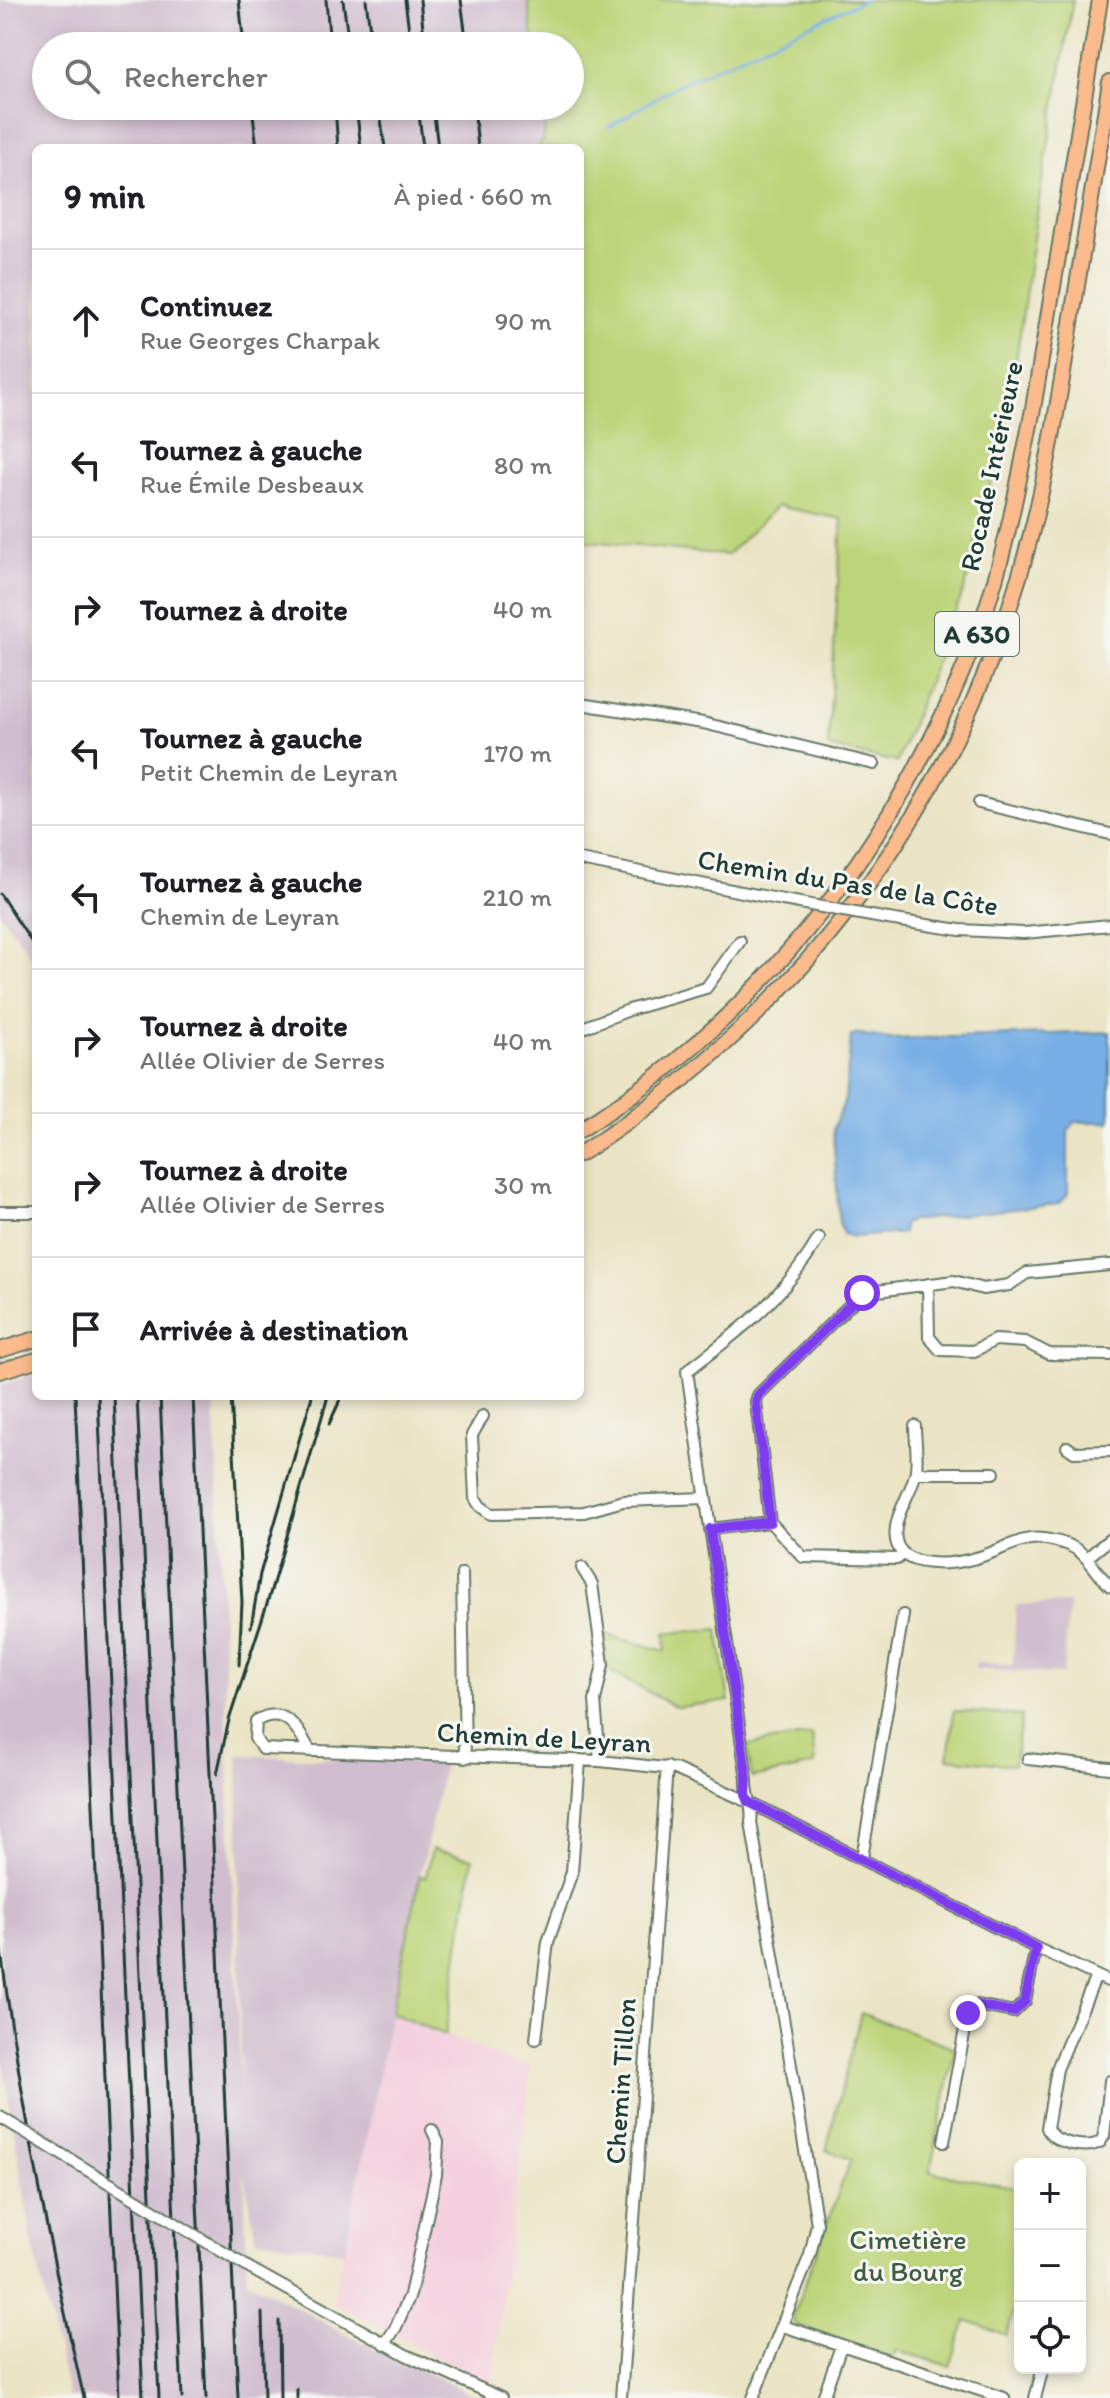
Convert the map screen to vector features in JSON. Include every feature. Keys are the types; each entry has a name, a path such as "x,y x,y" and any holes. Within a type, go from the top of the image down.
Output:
{"highway":[{"name":"Rocade Intérieure","path":"584,1127 692,1048 763,981 812,925 879,833 909,783 954,692 983,618 1021,471 1100,0"},
{"name":"A 630","path":"584,1151 625,1125 704,1065 777,995 835,928 901,839 929,794 974,701 1021,572 1057,409 1110,82"},
{"path":"0,1350 32,1340"},
{"path":"0,1371 32,1361"}],"street":[{"path":"584,705 703,723 874,764"},
{"path":"979,803 1110,834"},
{"name":"Chemin du Pas de la Côte","path":"584,861 783,900 960,930 1024,933 1110,925"},
{"path":"584,1027 629,1010 706,988 740,941"},
{"path":"0,1212 32,1212"},
{"path":"753,2398 810,2255 817,2224 751,1822 752,1809 687,1371 764,1311 803,1264 819,1238"},
{"path":"903,1554 897,1559 803,1557 770,1522 756,1402 758,1395 862,1293 954,1281 983,1289 1009,1285 1027,1273 1110,1265"},
{"path":"928,1284 929,1337 940,1350 974,1351 995,1340 1025,1342 1049,1354 1110,1355"},
{"path":"483,1416 472,1435 475,1498 491,1514 584,1512 623,1501 705,1498"},
{"path":"915,1426 916,1473 895,1528 897,1546 903,1554 920,1561 971,1560 1032,1538 1070,1545 1088,1557 1110,1586"},
{"path":"1067,1447 1074,1452 1110,1451"},
{"path":"916,1473 994,1473"},
{"path":"710,1529 770,1522"},
{"path":"1088,1557 1110,1539"},
{"path":"582,1568 592,1584 603,1664 595,1701 600,1761"},
{"path":"462,1574 465,1758"},
{"path":"862,1858 903,1615"},
{"name":"Chemin de Leyran","path":"310,1751 292,1723 282,1716 265,1716 256,1721 255,1738 262,1749 465,1758 600,1761 680,1770 1110,1982"},
{"path":"1028,1759 1110,1768"},
{"path":"536,2039 548,1942 572,1872 580,1760"},
{"name":"Chemin Tillon","path":"621,2398 667,1767"},
{"path":"944,2142 968,2013 976,2005 1014,2012 1025,2001 1036,1948"},
{"path":"1096,1976 1057,2069 1047,2128 1050,2135 1055,2139 1087,2146 1100,2142 1104,2136 1110,2081"},
{"path":"0,2117 251,2269 385,2344 501,2398"},
{"path":"385,2344 406,2307 413,2280 436,2175 438,2142 432,2130"},
{"path":"783,2326 1004,2398"},
{"path":"823,2398 841,2346"},
{"path":"1035,2398 1041,2374"}],"shaded area":[{"path":"0,0 529,0 532,32 32,32 32,120 544,120 545,133 541,144 32,144 32,960 0,914"},
{"path":"32,1374 32,1400 214,1400 241,2102 238,1755 444,1764 344,2252 256,2239 244,2171 247,2280 353,2338 480,2398 69,2398 32,2241 0,2046 0,1385"},
{"path":"1069,1603 1063,1674 975,1669 975,1663 1013,1665 1016,1605"},
{"path":"391,2013 531,2067 492,2386 332,2302"}],"green space":[{"path":"528,0 1073,0 1035,224 1010,405 966,584 897,762 828,747 842,519 777,506 727,555 584,540 584,144 541,144 545,133 543,120 584,120 584,32 532,32"},
{"path":"718,1629 729,1701 676,1707 607,1670 604,1634 666,1651 665,1633"},
{"path":"954,1711 1022,1716 1014,1765 948,1758"},
{"path":"812,1735 815,1765 752,1778 747,1745"},
{"path":"432,1849 473,1858 445,2035 391,2013 420,1876 426,1877"},
{"name":"Cimetière du Bourg","path":"861,2013 955,2048 930,2172 1014,2187 1014,2311 1006,2335 966,2320 950,2366 897,2350 893,2358 796,2325 792,2318 851,2159 826,2150"}],"water":[{"path":"1110,1032 1110,1122 1075,1122 1068,1131 1068,1194 1058,1204 910,1221 903,1224 903,1233 854,1237 843,1234 839,1222 833,1129 845,1100 851,1036 859,1034 890,1039"}],"waterway":[{"path":"609,127 676,86 864,0"}],"railway":[{"path":"239,0 242,32"},
{"path":"326,0 329,32"},
{"path":"343,0 347,32"},
{"path":"366,0 370,32"},
{"path":"405,0 409,32"},
{"path":"420,0 423,32"},
{"path":"461,0 465,32"},
{"path":"254,120 257,144"},
{"path":"336,120 338,144"},
{"path":"358,120 361,144"},
{"path":"381,120 384,144"},
{"path":"420,120 423,144"},
{"path":"435,120 438,144"},
{"path":"475,120 478,144"},
{"path":"0,894 32,943"},
{"path":"75,1400 119,2398"},
{"path":"98,1400 143,2398"},
{"path":"114,1400 159,2398"},
{"path":"137,1400 182,2398"},
{"path":"160,1400 206,2398"},
{"path":"193,1400 238,2398"},
{"path":"231,1400 242,1602 239,1665"},
{"path":"251,1627 260,1574 311,1400"},
{"path":"217,1774 229,1720 267,1604 327,1400"},
{"path":"329,1424 340,1400"},
{"path":"0,1944 36,2172 84,2398"},
{"path":"262,2313 264,2398"},
{"path":"279,2321 280,2398"},
{"path":"297,2389 297,2398"}],"route":[{"path":"862,1293 758,1395 756,1402 770,1522 710,1529 747,1779 746,1795 749,1802 1036,1948 1025,2001 1014,2012 976,2005 968,2013"}]}
